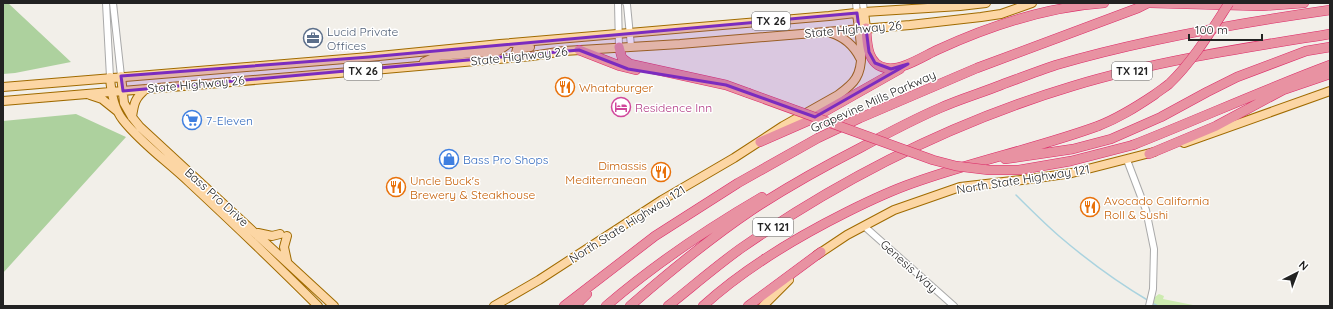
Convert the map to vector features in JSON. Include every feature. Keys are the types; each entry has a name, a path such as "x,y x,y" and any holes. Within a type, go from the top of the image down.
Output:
{"highway":[{"path":"760,142 808,121 908,64 965,38 1006,23 1052,10 1104,3"},
{"path":"1149,3 1262,6 1304,3"},
{"name":"Grapevine Mills Parkway","path":"627,258 655,236 738,183 818,138 860,118 977,68 1040,46 1149,3"},
{"path":"703,306 751,267 814,228 870,200 913,183 1082,132 1115,119 1138,106 1167,86 1179,73 1212,30 1228,3"},
{"name":"TX 121","path":"630,306 670,272 730,226 798,182 916,118 1040,71 1137,44 1202,31 1330,10"},
{"path":"863,28 869,52 875,63 883,68 891,69 908,64"},
{"name":"TX 121","path":"668,306 738,251 787,218 886,160 955,129 1046,95 1100,79 1202,56 1330,34"},
{"path":"619,47 622,58 630,64 726,85 933,160 956,166 988,170 1019,170 1071,161 1132,145 1194,121 1257,93 1330,65"},
{"path":"980,162 1066,150 1111,139 1162,117 1207,92 1238,78 1306,51 1330,47"},
{"path":"579,50 628,69 675,74"},
{"path":"1149,154 1216,126 1283,90 1330,74"},
{"path":"606,306 672,255 735,213 772,191 798,182"},
{"path":"748,306 821,252"},
{"path":"564,306 627,258"},
{"path":"575,306 627,258"}],"main road":[{"name":"State Highway 26","path":"3,86 278,64 986,3"},
{"name":"State Highway 26","path":"3,101 362,71 579,50 680,44 981,18 1001,14 1032,3"},
{"path":"860,13 863,28 862,61"},
{"path":"827,31 838,35 848,43 862,61"},
{"path":"515,57 517,49 551,44 561,39"},
{"path":"420,65 438,56 498,51 508,44"},
{"name":"North State Highway 121","path":"494,306 539,280 662,200 846,89 857,78 862,61"},
{"path":"278,64 279,77"},
{"name":"Bass Pro Drive","path":"121,76 124,103 140,127 257,233 334,306"},
{"name":"Bass Pro Drive","path":"110,77 111,91 114,102 122,119 136,134 189,181 254,243 318,306"},
{"path":"132,117 134,103 140,94 146,89"},
{"name":"North State Highway 121","path":"763,306 779,289 821,252 847,235 894,210 960,187 1072,173 1149,154 1226,129 1330,91"},
{"path":"83,94 102,99 116,110 122,119"},
{"path":"257,233 272,236 284,235 284,247 287,261"}],"street":[{"path":"106,3 110,77"},
{"path":"113,3 121,76"},
{"path":"618,3 619,47"},
{"path":"626,3 631,46"},
{"path":"856,3 860,13"},
{"path":"860,13 863,3"},
{"path":"1127,160 1146,210 1154,249 1154,281 1149,306"},
{"name":"Genesis Way","path":"864,226 954,306"}],"highlighted area":[{"path":"857,13 859,29 866,28 869,52 875,63 891,69 908,64 815,117 726,85 628,69 579,50 123,91 121,76 369,57"}],"green space":[{"path":"3,3 8,3 71,62 3,74"},
{"path":"76,114 126,137 3,273 3,121"},
{"path":"1159,294 1164,296 1163,299 1198,306 1153,306 1155,297"}],"waterway":[{"path":"1016,195 1080,254 1149,301"},
{"path":"1152,303 1158,306"}],"place":[{"name":"Lucid Private Offices","path":"313,38"},
{"name":"Whataburger","path":"565,87"},
{"name":"Residence Inn","path":"621,107"},
{"name":"7-Eleven","path":"192,120"},
{"name":"Bass Pro Shops","path":"449,159"},
{"name":"Dimassis Mediterranean","path":"661,172"},
{"name":"Uncle Buck's Brewery & Steakhouse","path":"396,187"},
{"name":"Avocado California Roll & Sushi","path":"1090,207"}]}
